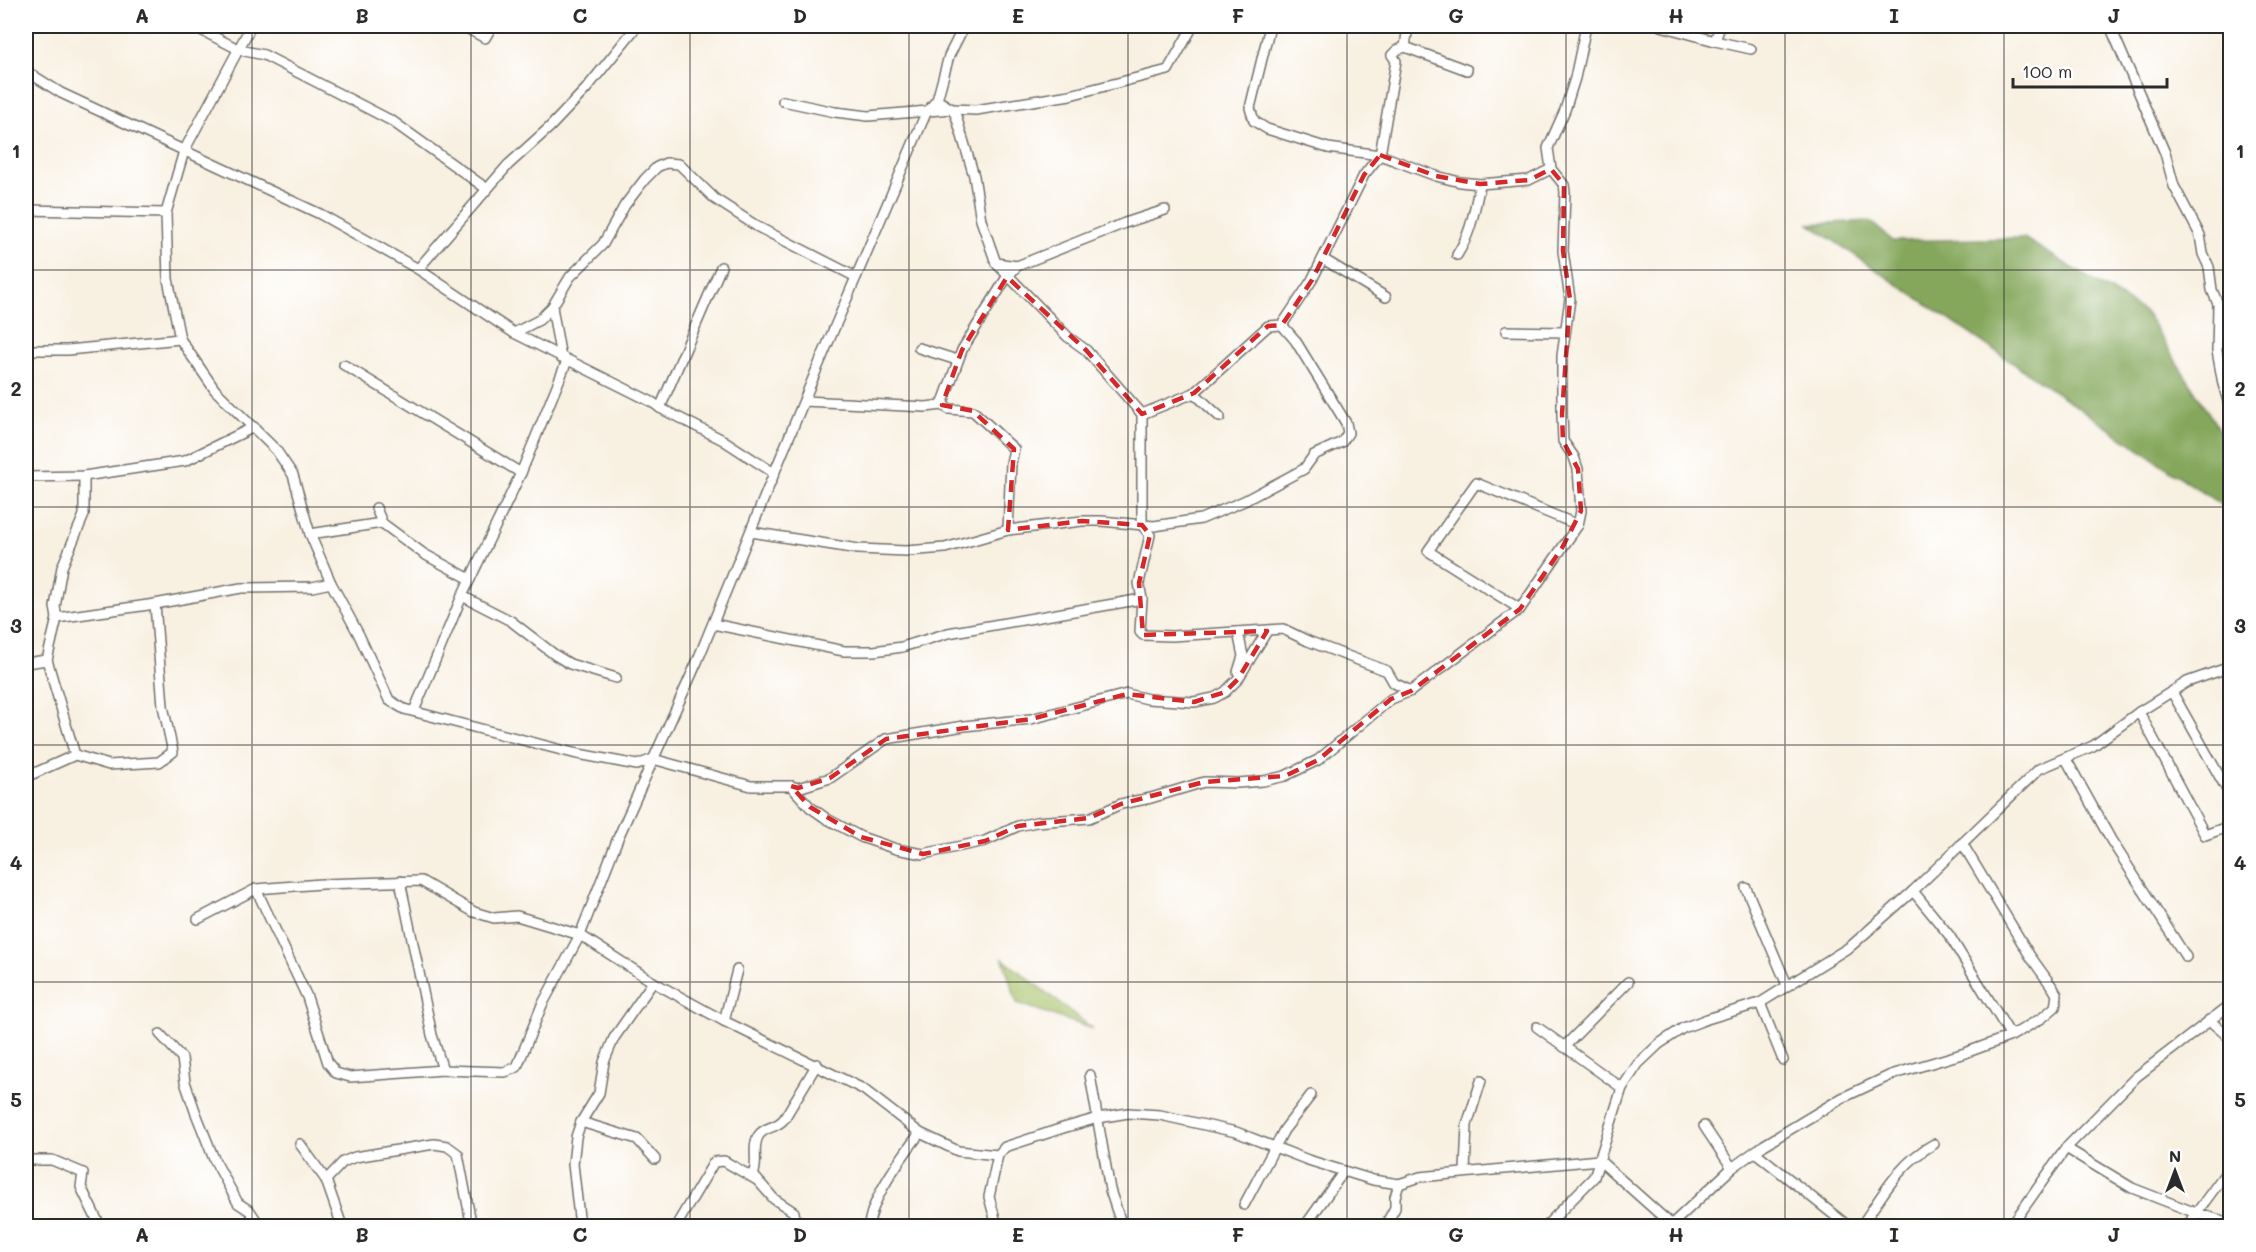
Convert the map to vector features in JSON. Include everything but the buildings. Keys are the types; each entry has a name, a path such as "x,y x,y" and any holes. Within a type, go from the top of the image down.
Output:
{"street":[{"path":"193,26 240,50 264,55 392,121 487,189"},
{"path":"251,26 184,151 166,213 168,279 180,339 215,390 276,450 292,475 310,534 331,584 359,635 388,700 414,711 573,753 637,765 654,759 751,786 791,786 798,789 830,778 886,740 964,726 1031,719 1127,694 1148,699 1194,702 1214,698 1225,692 1236,680 1267,631"},
{"path":"463,26 485,38 492,26"},
{"path":"418,269 508,165 586,89 637,26"},
{"path":"256,890 306,998 328,1064 336,1073 350,1077 443,1070 505,1072 517,1067 542,1005 580,935 618,838 713,624 804,401 926,113 937,99 949,56 964,26"},
{"path":"783,101 868,116 926,113 952,109 1002,108 1070,95 1168,70 1193,26"},
{"path":"1270,26 1250,99 1254,121 1267,129 1328,148 1380,155 1436,176 1461,182 1480,184 1529,180 1551,169"},
{"path":"1405,47 1408,26"},
{"path":"791,786 810,807 861,837 896,849 923,854 985,841 1018,826 1036,822 1089,818 1121,804 1151,798 1204,782 1238,783 1285,776 1318,760 1391,699 1412,691 1520,609 1578,525 1581,501 1578,469 1574,457 1566,447 1563,432 1562,356 1570,299 1563,251 1565,192 1564,185 1551,169 1548,148 1562,118 1575,78 1586,26"},
{"path":"1661,26 1751,49"},
{"path":"1715,41 1720,26"},
{"path":"2110,26 2165,153 2174,186 2200,235 2203,255 2209,267 2212,290 2218,304 2217,351 2230,408"},
{"path":"1282,325 1323,259 1364,175 1380,155 1396,61 1392,55 1405,47 1467,70"},
{"path":"26,71 61,93 320,214 418,269 514,333 723,440 774,473"},
{"path":"937,99 952,109 966,144 981,220 996,263 1007,277 1068,337 1086,350 1142,414 1142,525 1150,535 1139,584 1142,599 1139,628 1143,635 1172,636 1287,630 1308,641 1387,671 1394,683 1412,691"},
{"path":"514,333 538,320 552,307 570,277 603,244 625,205 645,179 657,167 666,163 679,164 715,199 758,227 856,277"},
{"path":"1456,255 1466,240 1475,216 1480,184"},
{"path":"26,210 166,213"},
{"path":"942,405 957,360 1007,277 1017,266 1125,223 1165,210"},
{"path":"1323,259 1386,297"},
{"path":"996,263 1017,266"},
{"path":"660,408 722,267"},
{"path":"414,711 462,596 521,473 564,360 552,307"},
{"path":"1142,414 1194,393 1268,326 1282,325"},
{"path":"750,532 858,549 906,551 945,548 1008,530 1082,521 1101,520 1154,526 1201,519 1212,515 1304,469 1314,455 1342,442 1348,433 1346,423 1295,340 1282,325"},
{"path":"1506,331 1565,332"},
{"path":"26,350 68,350 180,339"},
{"path":"919,348 957,360"},
{"path":"344,365 521,473"},
{"path":"1194,393 1220,417"},
{"path":"804,401 926,407 942,405 949,410 973,411 1014,449 1011,463 1008,530"},
{"path":"26,477 84,476 185,461 254,427"},
{"path":"75,755 47,660 57,618 55,607 62,567 84,515 84,476"},
{"path":"1520,609 1428,551 1476,483 1578,525"},
{"path":"376,508 382,523 424,554 470,579"},
{"path":"310,534 382,523"},
{"path":"57,618 155,604 241,588 312,587 331,584"},
{"path":"462,596 511,621 570,664 616,678"},
{"path":"713,624 844,651 873,651 902,647 948,633 1142,599"},
{"path":"26,777 75,755 109,765 159,762 173,752 163,706 155,604"},
{"path":"1236,680 1242,656 1238,632"},
{"path":"26,663 47,660"},
{"path":"1546,1227 1594,1177 1622,1088 1638,1064 1659,1044 1683,1028 1760,1003 1851,946 1913,891 2039,769 2093,746 2139,712 2187,682 2230,668"},
{"path":"2172,692 2230,795"},
{"path":"2139,712 2205,835 2230,826"},
{"path":"2066,759 2111,840 2186,957"},
{"path":"998,1227 989,1197 998,1155 1005,1147 1098,1118 1128,1113 1160,1115 1236,1132 1344,1171 1400,1184 1420,1177 1466,1171 1599,1160 1672,1226 1732,1168 1842,1098 1891,1075 1965,1053 2011,1036 2042,1018 2055,1006 2056,995 1962,843"},
{"path":"400,881 432,1035 443,1070"},
{"path":"198,919 256,890 321,884 422,881 474,912 494,918 517,916 580,935 653,982 724,1021 801,1059 817,1064 863,1089 920,1133 958,1151 998,1155"},
{"path":"1746,888 1787,985"},
{"path":"1913,891 1949,935 2011,1036"},
{"path":"724,1021 737,970"},
{"path":"580,1227 573,1164 576,1137 581,1122 599,1093 604,1062 614,1038 653,982"},
{"path":"1564,1047 1628,982"},
{"path":"1760,1003 1783,1059"},
{"path":"2011,1227 2066,1148 2136,1077 2230,1005"},
{"path":"2209,1020 2230,1038"},
{"path":"1537,1027 1622,1088"},
{"path":"160,1034 182,1058 185,1082 214,1159 238,1203 250,1211 260,1227"},
{"path":"796,1227 794,1212 774,1199 753,1174 757,1167 755,1144 758,1136 764,1130 778,1126 817,1064"},
{"path":"1090,1075 1110,1190 1122,1227"},
{"path":"1466,1171 1467,1125 1481,1081"},
{"path":"1244,1205 1284,1130 1311,1095"},
{"path":"581,1122 637,1140 655,1159"},
{"path":"1704,1126 1732,1168"},
{"path":"869,1227 873,1209 894,1167 920,1133"},
{"path":"300,1144 326,1180 342,1227"},
{"path":"326,1180 343,1162 354,1157 434,1144 447,1146 458,1154 470,1217"},
{"path":"1861,1227 1904,1167 1914,1157 1934,1144"},
{"path":"2066,1148 2132,1188 2196,1213 2230,1223"},
{"path":"1755,1152 1848,1227"},
{"path":"26,1160 52,1160 82,1173 81,1187 100,1227"},
{"path":"676,1227 714,1162 724,1161 762,1183"},
{"path":"2187,1227 2230,1167"},
{"path":"1305,1227 1344,1171"},
{"path":"1384,1227 1395,1208 1395,1197 1400,1184"}],"highlighted area":[{"path":"1380,155 1436,176 1480,184 1529,180 1551,169 1564,185 1563,251 1570,299 1562,414 1563,441 1578,469 1581,511 1562,548 1520,609 1411,691 1391,699 1318,760 1285,776 1204,782 1121,804 1089,818 1018,826 985,841 923,854 861,837 810,807 791,786 798,788 830,778 886,739 1031,719 1127,694 1194,702 1225,692 1238,679 1267,631 1143,635 1139,583 1150,535 1142,525 1082,521 1008,530 1014,449 973,411 942,405 962,350 1007,277 1086,350 1142,414 1194,393 1268,326 1282,325 1312,280 1364,175"}],"green space":[{"path":"1870,221 1893,241 2024,238 2146,313 2230,447 2230,511 1809,224"},
{"path":"1003,959 1093,1029 1017,1003"}]}
